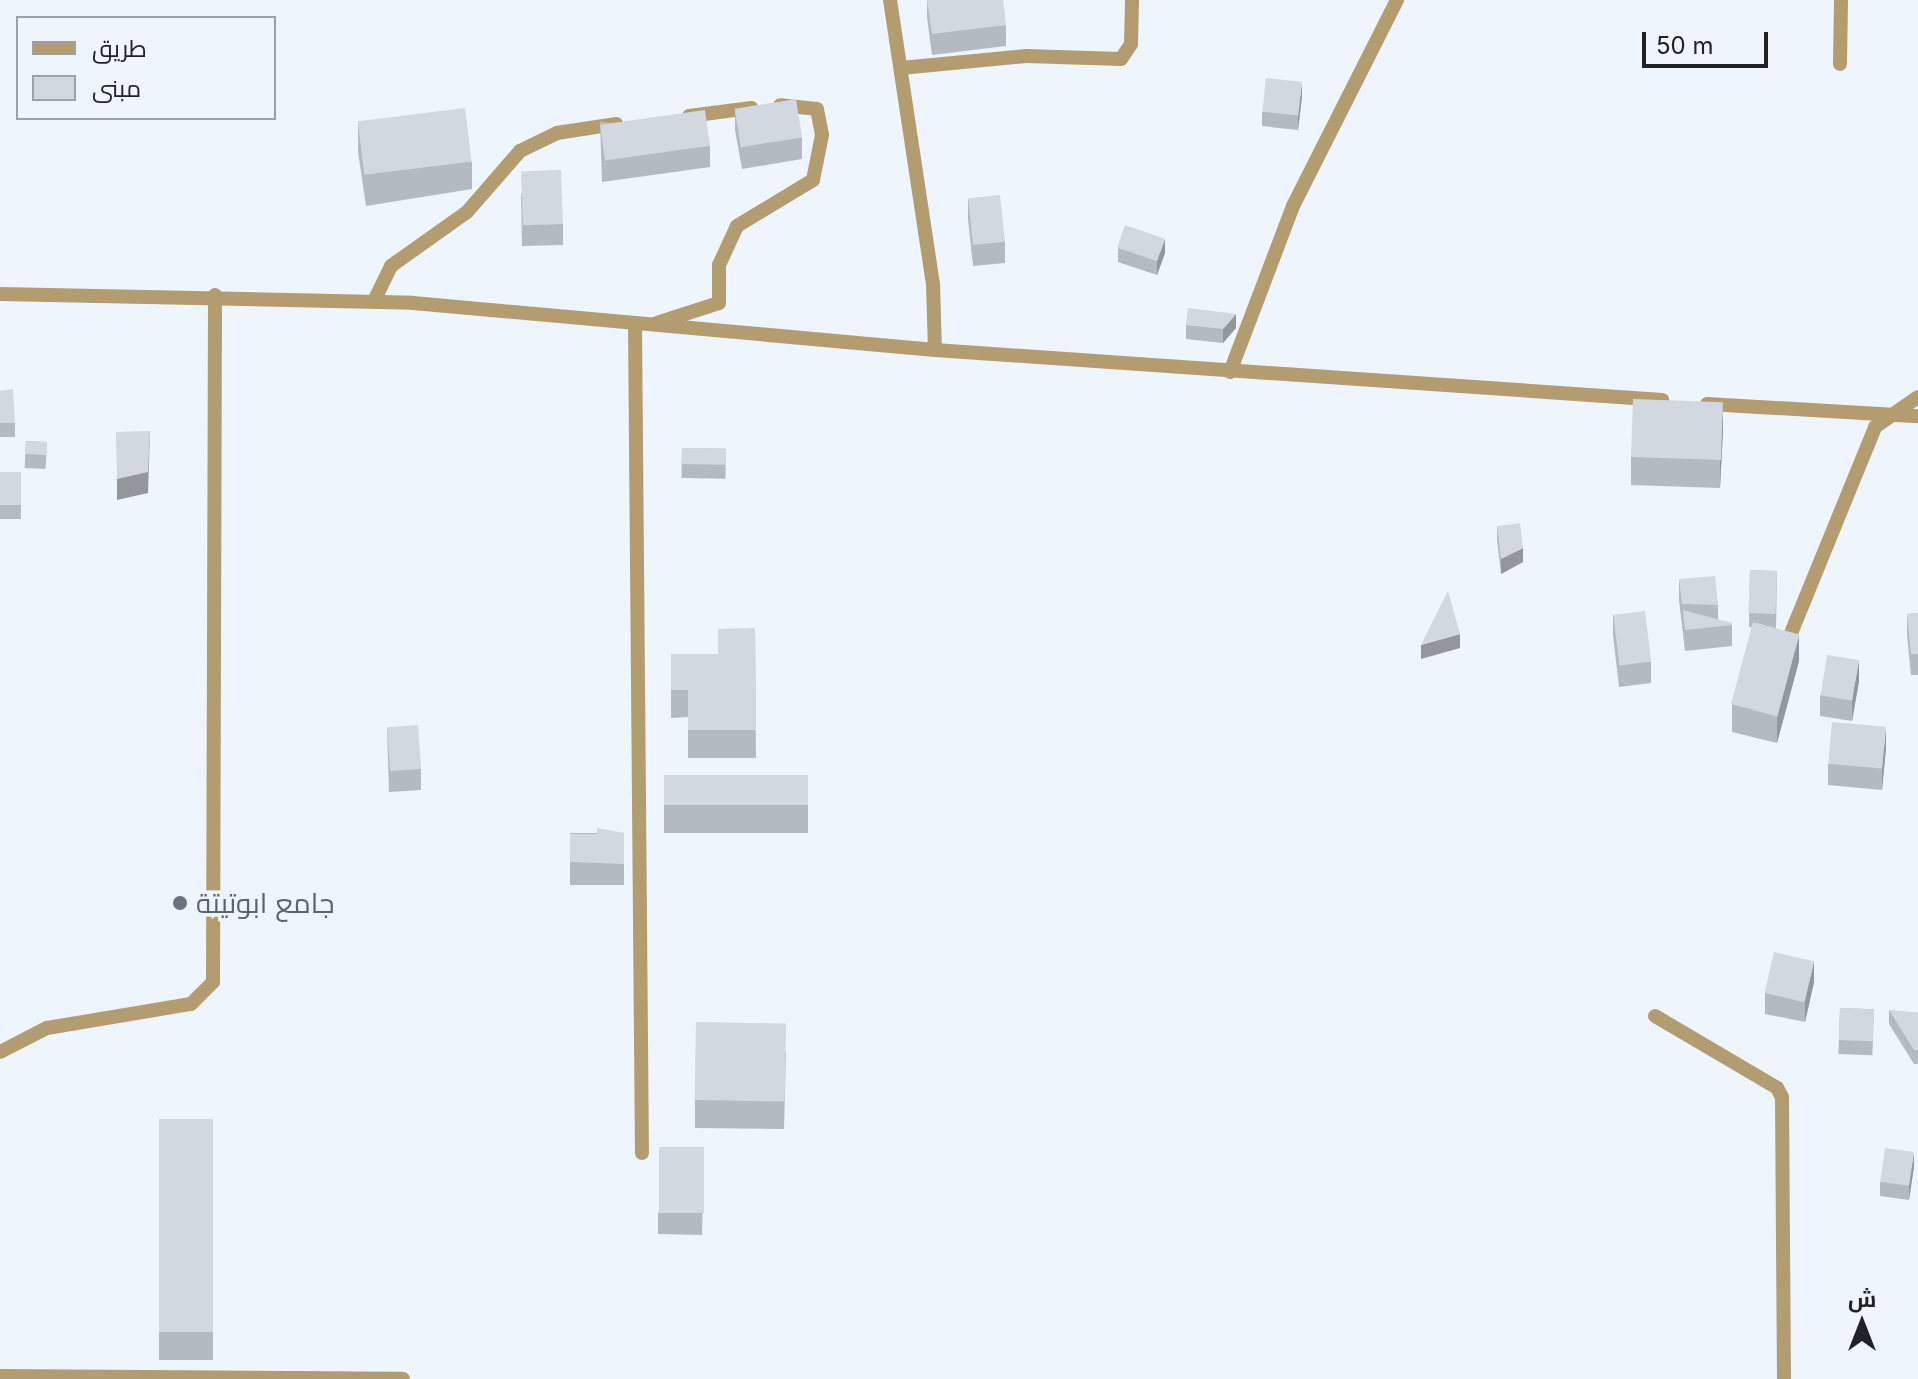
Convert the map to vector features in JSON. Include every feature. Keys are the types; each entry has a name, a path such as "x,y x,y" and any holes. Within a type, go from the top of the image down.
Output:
{"street":[{"path":"890,0 933,284 935,350"},
{"path":"901,68 1026,56 1121,59 1131,44 1132,0"},
{"path":"1230,372 1293,206 1397,0"},
{"path":"1840,64 1841,0"},
{"path":"655,324 719,303 727,241 749,215 805,189 819,163 822,135 810,103 672,118"},
{"path":"374,301 391,266 467,212 520,151 557,133 628,123"},
{"path":"0,294 174,301 215,295 374,301 935,350 1675,401"},
{"path":"0,1052 47,1028 191,1004 213,982 215,295"},
{"path":"635,324 642,1153"},
{"path":"1787,643 1882,416 1918,397"},
{"path":"1691,402 1918,416"},
{"path":"1655,1016 1777,1088 1782,1097 1784,1379"},
{"path":"0,1376 403,1379"}],"building":[{"path":"927,0 1003,0 1006,25 932,34"},
{"path":"1266,78 1302,82 1298,116 1262,112"},
{"path":"796,99 802,138 741,147 735,109"},
{"path":"465,108 472,162 364,175 358,121"},
{"path":"705,110 710,146 605,160 600,125"},
{"path":"561,170 563,224 523,225 521,171"},
{"path":"1000,195 1005,242 973,245 968,198"},
{"path":"1125,225 1165,239 1157,261 1117,248"},
{"path":"1188,308 1236,314 1223,329 1186,325"},
{"path":"13,389 15,423 0,423 0,391"},
{"path":"1633,399 1723,402 1721,460 1631,457"},
{"path":"150,431 148,472 117,479 116,432"},
{"path":"26,441 47,442 46,455 25,454"},
{"path":"682,448 726,449 726,465 682,464"},
{"path":"0,472 21,472 21,505 0,505"},
{"path":"1520,523 1523,548 1501,559 1497,526"},
{"path":"1750,570 1777,571 1775,614 1748,613"},
{"path":"1715,576 1718,605 1682,604 1679,579"},
{"path":"1448,591 1460,634 1421,645"},
{"path":"1683,610 1732,623 1732,625 1685,630"},
{"path":"1645,611 1651,662 1619,666 1613,615"},
{"path":"1918,613 1918,654 1911,654 1907,614"},
{"path":"1753,622 1799,634 1777,717 1731,704"},
{"path":"755,628 756,730 688,730 688,690 671,690 671,654 718,654 718,629"},
{"path":"1827,655 1859,660 1852,701 1821,695"},
{"path":"1832,722 1886,727 1882,769 1828,764"},
{"path":"418,725 421,769 390,771 387,727"},
{"path":"664,775 808,775 808,805 664,805"},
{"path":"597,828 624,833 624,864 570,862 570,834 597,834"},
{"path":"1774,952 1814,961 1805,1002 1765,993"},
{"path":"1840,1008 1874,1009 1873,1041 1839,1040"},
{"path":"1889,1010 1918,1013 1918,1050 1914,1050"},
{"path":"696,1022 786,1024 785,1102 695,1100"},
{"path":"159,1119 213,1119 213,1332 159,1332"},
{"path":"659,1147 704,1147 704,1213 659,1213"},
{"path":"1885,1148 1914,1152 1909,1186 1880,1182"}],"place":[{"name":"جامع ابوتيتة","path":"180,903"}]}
